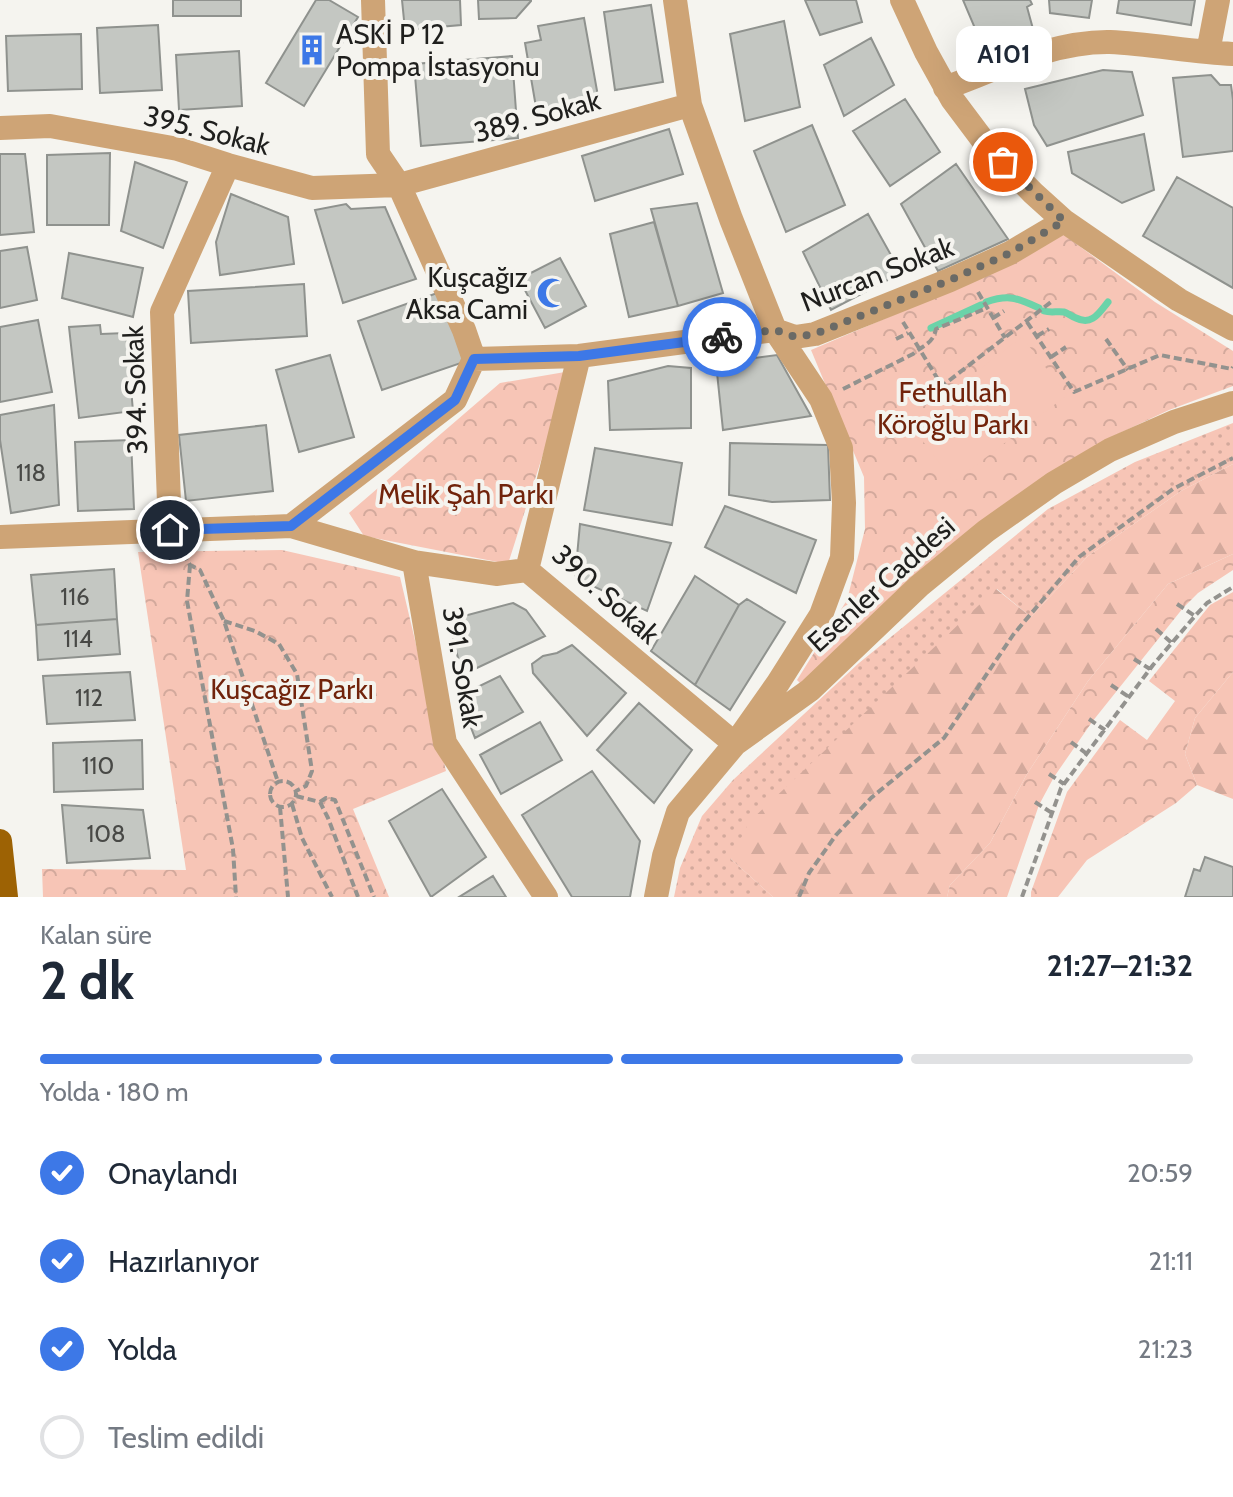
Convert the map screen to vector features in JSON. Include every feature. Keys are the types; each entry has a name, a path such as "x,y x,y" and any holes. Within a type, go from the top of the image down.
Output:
{"main road":[{"path":"0,841 6,897"}],"street":[{"path":"291,526 455,400 474,359 399,185 378,154 373,0"},
{"path":"675,0 690,105 731,219 775,330 821,399 841,448 844,503 842,558 821,615 735,744"},
{"path":"902,0 945,88 988,147 1064,221 1179,300 1233,329"},
{"path":"1208,52 1218,0"},
{"path":"945,88 1033,56 1074,46 1109,42 1233,54"},
{"name":"389. Sokak","path":"399,185 690,105"},
{"name":"395. Sokak","path":"0,128 50,126 178,149 312,188 399,185"},
{"name":"394. Sokak","path":"170,530 162,312 228,165"},
{"name":"Nurcan Sokak","path":"474,359 579,356 775,330 795,337 815,334 1010,253 1064,221"},
{"name":"390. Sokak","path":"579,356 527,570 735,744"},
{"name":"Esenler Caddesi","path":"656,897 664,856 678,812 735,744 810,690 919,586 986,531 1054,483 1110,450 1174,422 1233,403"},
{"path":"0,537 291,526 414,562 496,574 527,570"},
{"name":"391. Sokak","path":"414,562 445,743 546,897"}],"path":[{"path":"971,282 1005,338"},
{"path":"897,313 942,386 1051,302"},
{"path":"843,388 913,354 933,340 936,329 987,308"},
{"path":"993,318 1004,311"},
{"path":"1027,322 1074,392 1160,355 1233,367"},
{"path":"1037,336 1049,329"},
{"path":"896,339 909,332"},
{"path":"1106,339 1128,370"},
{"path":"1051,357 1066,347"},
{"path":"799,897 809,873 836,835 871,798 944,738 1013,635 1079,557 1173,489 1233,458"},
{"path":"170,530 190,565 200,570 224,621 278,782"},
{"path":"190,565 187,601 233,849 236,897"},
{"path":"1022,897 1064,784 1150,669 1195,616 1207,603 1233,587"},
{"path":"1177,604 1195,616"},
{"path":"224,621 255,631 279,644 297,674 312,771 306,786 288,807 272,803 269,795 271,787 287,781 296,794"},
{"path":"1156,629 1172,643"},
{"path":"1134,659 1150,669"},
{"path":"1111,685 1129,697"},
{"path":"1089,719 1105,730"},
{"path":"1071,742 1087,754"},
{"path":"1049,774 1064,784"},
{"path":"296,794 320,802 358,897"},
{"path":"320,802 326,798 335,800 374,897"},
{"path":"1035,802 1052,813"},
{"path":"292,804 302,838 332,897"},
{"path":"280,807 288,897"}],"green space":[{"name":"Fethullah Köroğlu Parkı","path":"1063,234 1155,302 1233,351 1233,386 1169,410 1103,441 801,684 797,680 847,600 865,529 864,477 811,350 971,282"},
{"path":"1022,337 1067,395 954,482 909,423"},
{"name":"Melik Şah Parkı","path":"565,372 566,382 508,564 364,536 349,513 500,383"},
{"path":"1233,423 1233,464 1181,491 1088,556 1031,617 997,589 731,859 773,897 674,897 680,868 702,816 733,780 859,663 1048,509 1135,462"},
{"path":"1233,464 1233,554 1168,584 1088,681 1027,774 990,843 950,885 947,897 773,897 731,859 749,822 996,589 1031,617 1088,556 1181,491"},
{"name":"Kuşcağız Parkı","path":"282,550 400,577 446,771 353,809 389,897 43,897 42,869 186,870 138,552"},
{"path":"1233,554 1233,570 1198,593 1183,608 1092,722 1054,777 1039,805 1007,897 947,897 950,885 990,843 1027,774 1088,681 1168,584"},
{"path":"1233,592 1233,672 1195,718 1185,754 1197,785 1176,803 1087,860 1058,897 1031,897 1067,792 1120,720 1147,740 1175,701 1149,681 1210,605"},
{"path":"1233,672 1233,799 1197,785 1185,754 1195,718"}],"building":[{"path":"173,0 241,0 241,16 173,16"},
{"name":"ASKİ P 12 Pompa İstasyonu","path":"316,0 329,0 358,17 304,106 266,83"},
{"path":"402,0 460,0 461,25 405,30"},
{"path":"478,0 531,1 516,18 479,19"},
{"path":"805,0 856,0 862,22 820,35"},
{"path":"963,0 1030,0 1032,4 1027,7 1033,29 985,52"},
{"path":"1049,0 1092,0 1089,18 1050,13"},
{"path":"1119,0 1195,0 1191,25 1117,13"},
{"path":"651,5 663,82 615,90 604,12"},
{"path":"584,18 599,102 537,113 525,43 541,40 538,26"},
{"path":"784,21 800,107 745,121 730,34"},
{"path":"158,25 162,90 100,93 97,28"},
{"path":"81,34 82,89 8,91 6,36"},
{"path":"871,38 894,85 844,116 824,65"},
{"path":"239,51 242,106 179,110 176,55"},
{"path":"512,56 518,138 421,146 414,64"},
{"path":"1103,70 1132,72 1143,115 1047,146 1034,125 1025,89"},
{"path":"1211,75 1220,85 1231,85 1233,151 1183,157 1173,78"},
{"path":"905,99 940,152 890,186 853,131"},
{"path":"812,125 845,205 786,232 754,151"},
{"path":"669,129 683,174 595,201 582,156"},
{"path":"1144,134 1154,190 1122,203 1072,173 1068,152"},
{"path":"110,153 109,225 47,225 47,155"},
{"path":"0,154 25,154 34,232 0,235"},
{"path":"135,162 187,182 163,248 121,231"},
{"path":"956,164 1008,239 938,271 901,204"},
{"path":"1177,177 1233,208 1233,288 1143,236"},
{"path":"231,194 288,217 294,264 220,275 216,242"},
{"path":"697,203 723,293 678,306 651,209"},
{"path":"346,204 351,209 385,207 416,279 343,303 315,210"},
{"path":"868,214 901,273 831,310 803,252"},
{"path":"654,222 678,306 629,317 610,234"},
{"path":"27,247 37,300 0,308 0,251"},
{"path":"69,253 143,268 133,317 62,298"},
{"name":"Kuşcağız Aksa Cami","path":"560,258 586,306 545,328 519,279"},
{"path":"304,284 307,336 191,343 188,291"},
{"path":"440,292 464,362 382,390 358,321"},
{"path":"38,320 52,392 0,402 0,327"},
{"path":"100,325 101,334 126,333 133,411 79,418 69,327"},
{"path":"330,355 354,437 299,452 276,370"},
{"path":"777,355 811,416 723,430 716,363"},
{"path":"668,366 691,368 691,428 610,430 608,381"},
{"path":"54,405 59,505 11,513 0,440 0,415"},
{"path":"266,425 273,491 186,501 179,435"},
{"path":"131,440 134,509 78,511 75,442"},
{"path":"730,443 828,445 830,500 772,502 729,495"},
{"path":"595,448 682,463 672,525 584,510"},
{"path":"725,506 816,540 796,593 705,547"},
{"path":"580,524 671,543 647,611 575,578"},
{"path":"114,569 117,619 36,625 31,575"},
{"path":"695,576 739,605 695,685 651,651"},
{"path":"747,599 785,622 730,710 695,685 739,605"},
{"path":"513,603 526,610 545,636 462,675 449,620"},
{"path":"117,619 120,654 38,660 36,625"},
{"path":"572,645 626,693 587,736 533,673 532,664 543,656"},
{"path":"130,672 135,720 47,724 43,676"},
{"path":"500,676 523,712 475,738 459,696"},
{"path":"639,703 692,750 654,803 597,750"},
{"path":"540,722 562,760 501,794 480,755"},
{"path":"142,740 143,789 54,792 53,743"},
{"path":"592,771 640,841 630,897 572,897 522,815"},
{"path":"442,789 486,857 431,897 389,821"},
{"path":"62,805 143,810 150,858 67,863"},
{"path":"1205,857 1233,867 1233,897 1185,897 1194,869 1200,871"},
{"path":"493,876 506,897 459,897"}],"waterway":[{"path":"986,302 1013,298 1039,308"},
{"path":"1044,311 1064,312 1086,320 1095,317 1108,302"},
{"path":"931,328 981,305"}],"way so far":[{"path":"722,337 775,330 795,337 815,334 1010,253 1064,221 1003,162"}],"place":[{"name":"ASKİ P 12 Pompa İstasyonu","path":"312,50"},
{"name":"A101","path":"1003,162"},
{"name":"Kuşcağız Aksa Cami","path":"552,293"}],"route":[{"path":"170,530 291,526 455,400 474,359 579,356 722,337"}]}
